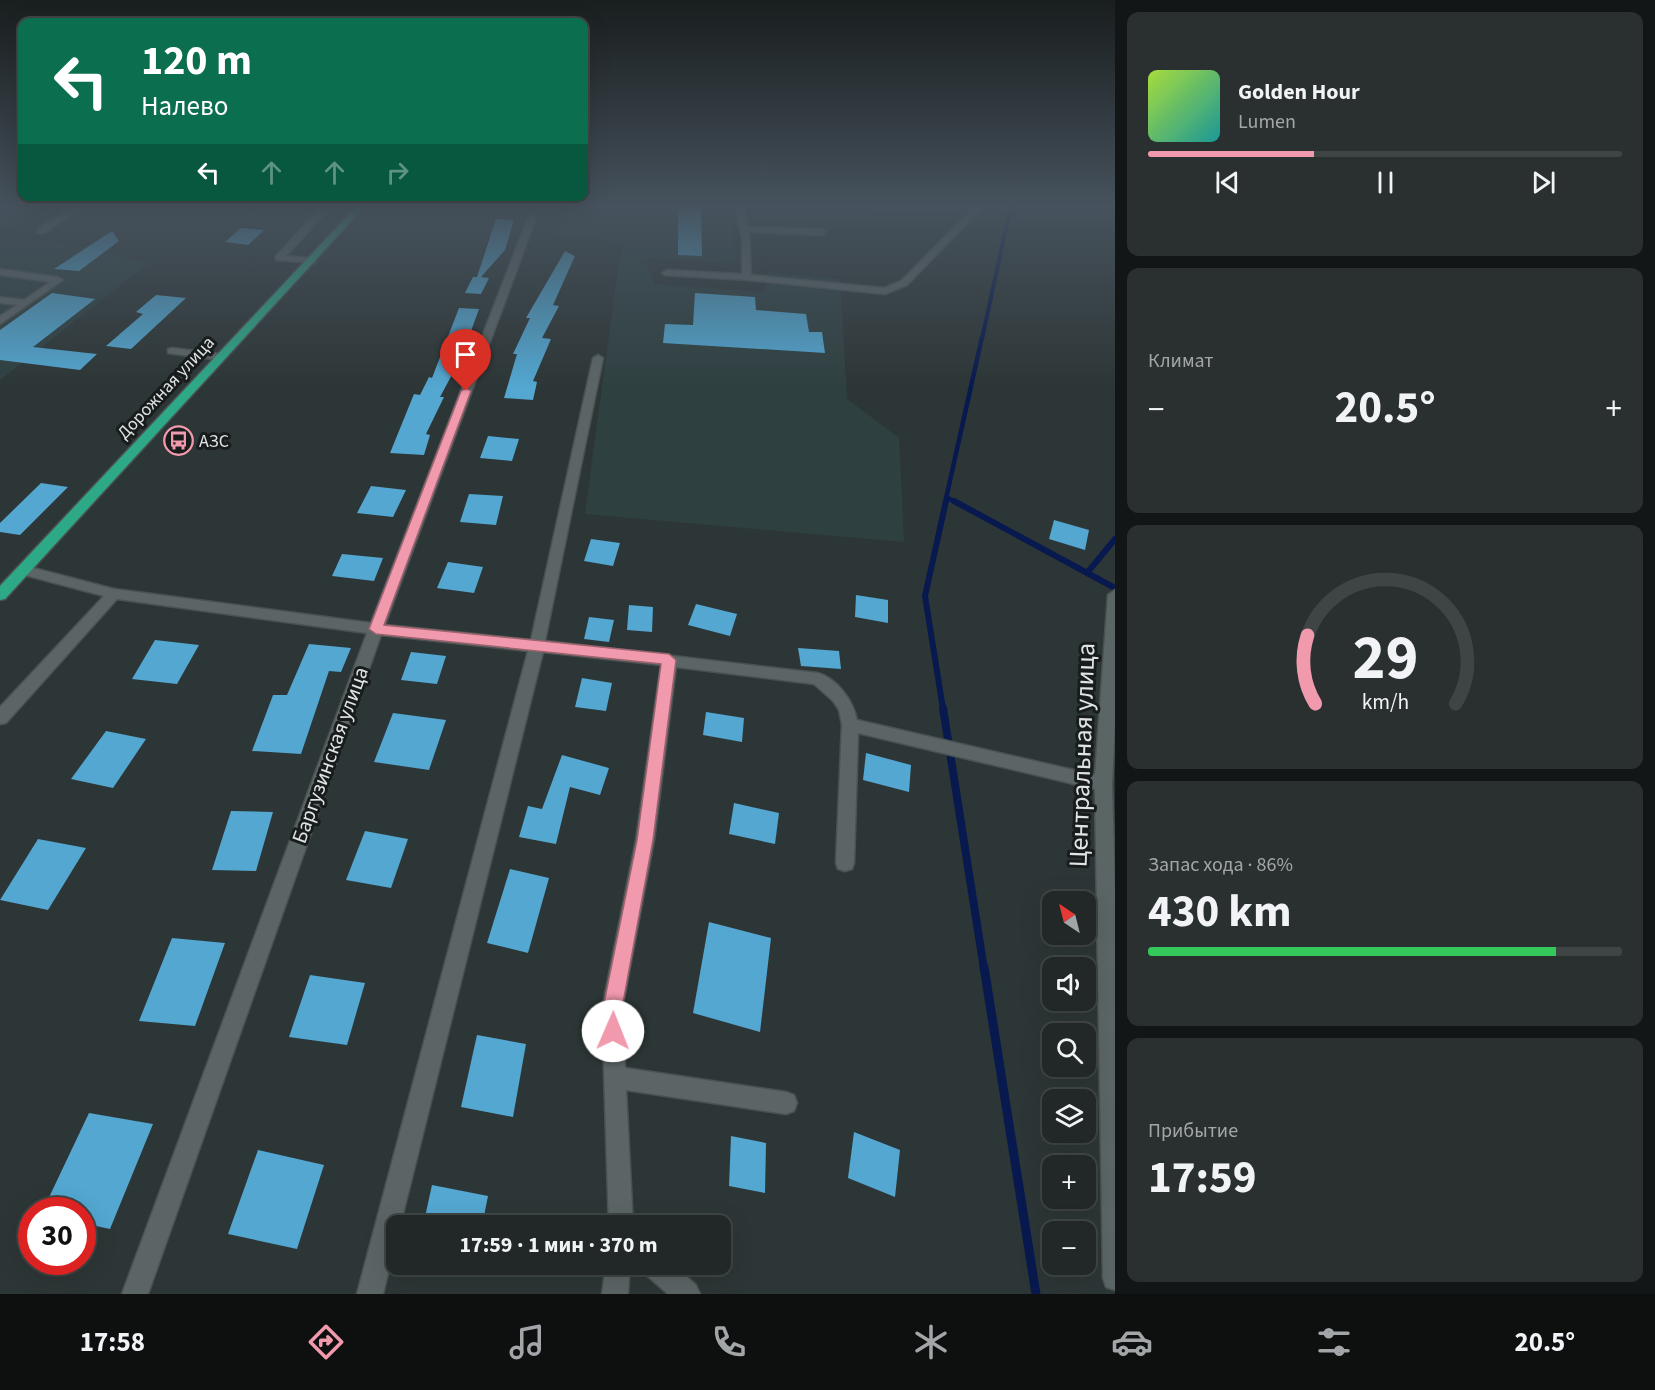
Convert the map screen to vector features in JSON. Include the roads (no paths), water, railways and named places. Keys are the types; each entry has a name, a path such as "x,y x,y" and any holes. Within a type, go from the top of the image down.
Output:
{"main road":[{"name":"Дорожная улица","path":"0,595 306,267"}],"street":[{"name":"Баргузинская улица","path":"135,1294 376,629 512,267"},
{"path":"746,267 747,277"},
{"path":"667,273 747,277 885,291 904,284 920,267"},
{"path":"0,272 58,280 0,321"},
{"path":"0,300 25,303"},
{"path":"172,351 220,357"},
{"path":"370,1294 537,646 598,358"},
{"path":"22,570 114,594 376,629 669,660 818,679 839,697 847,709 850,725 844,863"},
{"path":"0,718 114,594"},
{"name":"Центральная улица","path":"1115,595 1102,784 1115,1278"},
{"path":"621,1215 612,1008 645,840 669,660"},
{"path":"850,725 1102,784"},
{"path":"615,1077 786,1103"},
{"path":"615,1294 617,1275"},
{"path":"665,1275 687,1294"}],"waterway":[{"path":"982,339 997,267"},
{"path":"946,497 982,337"},
{"path":"945,503 946,497"},
{"path":"946,497 957,503"},
{"path":"943,709 925,596 946,501"},
{"path":"954,501 1087,573"},
{"path":"1087,573 1115,539"},
{"path":"1087,573 1115,588"},
{"path":"943,708 984,969"},
{"path":"984,967 1036,1294"}],"place":[{"name":"АЗС","path":"178,441"}]}
